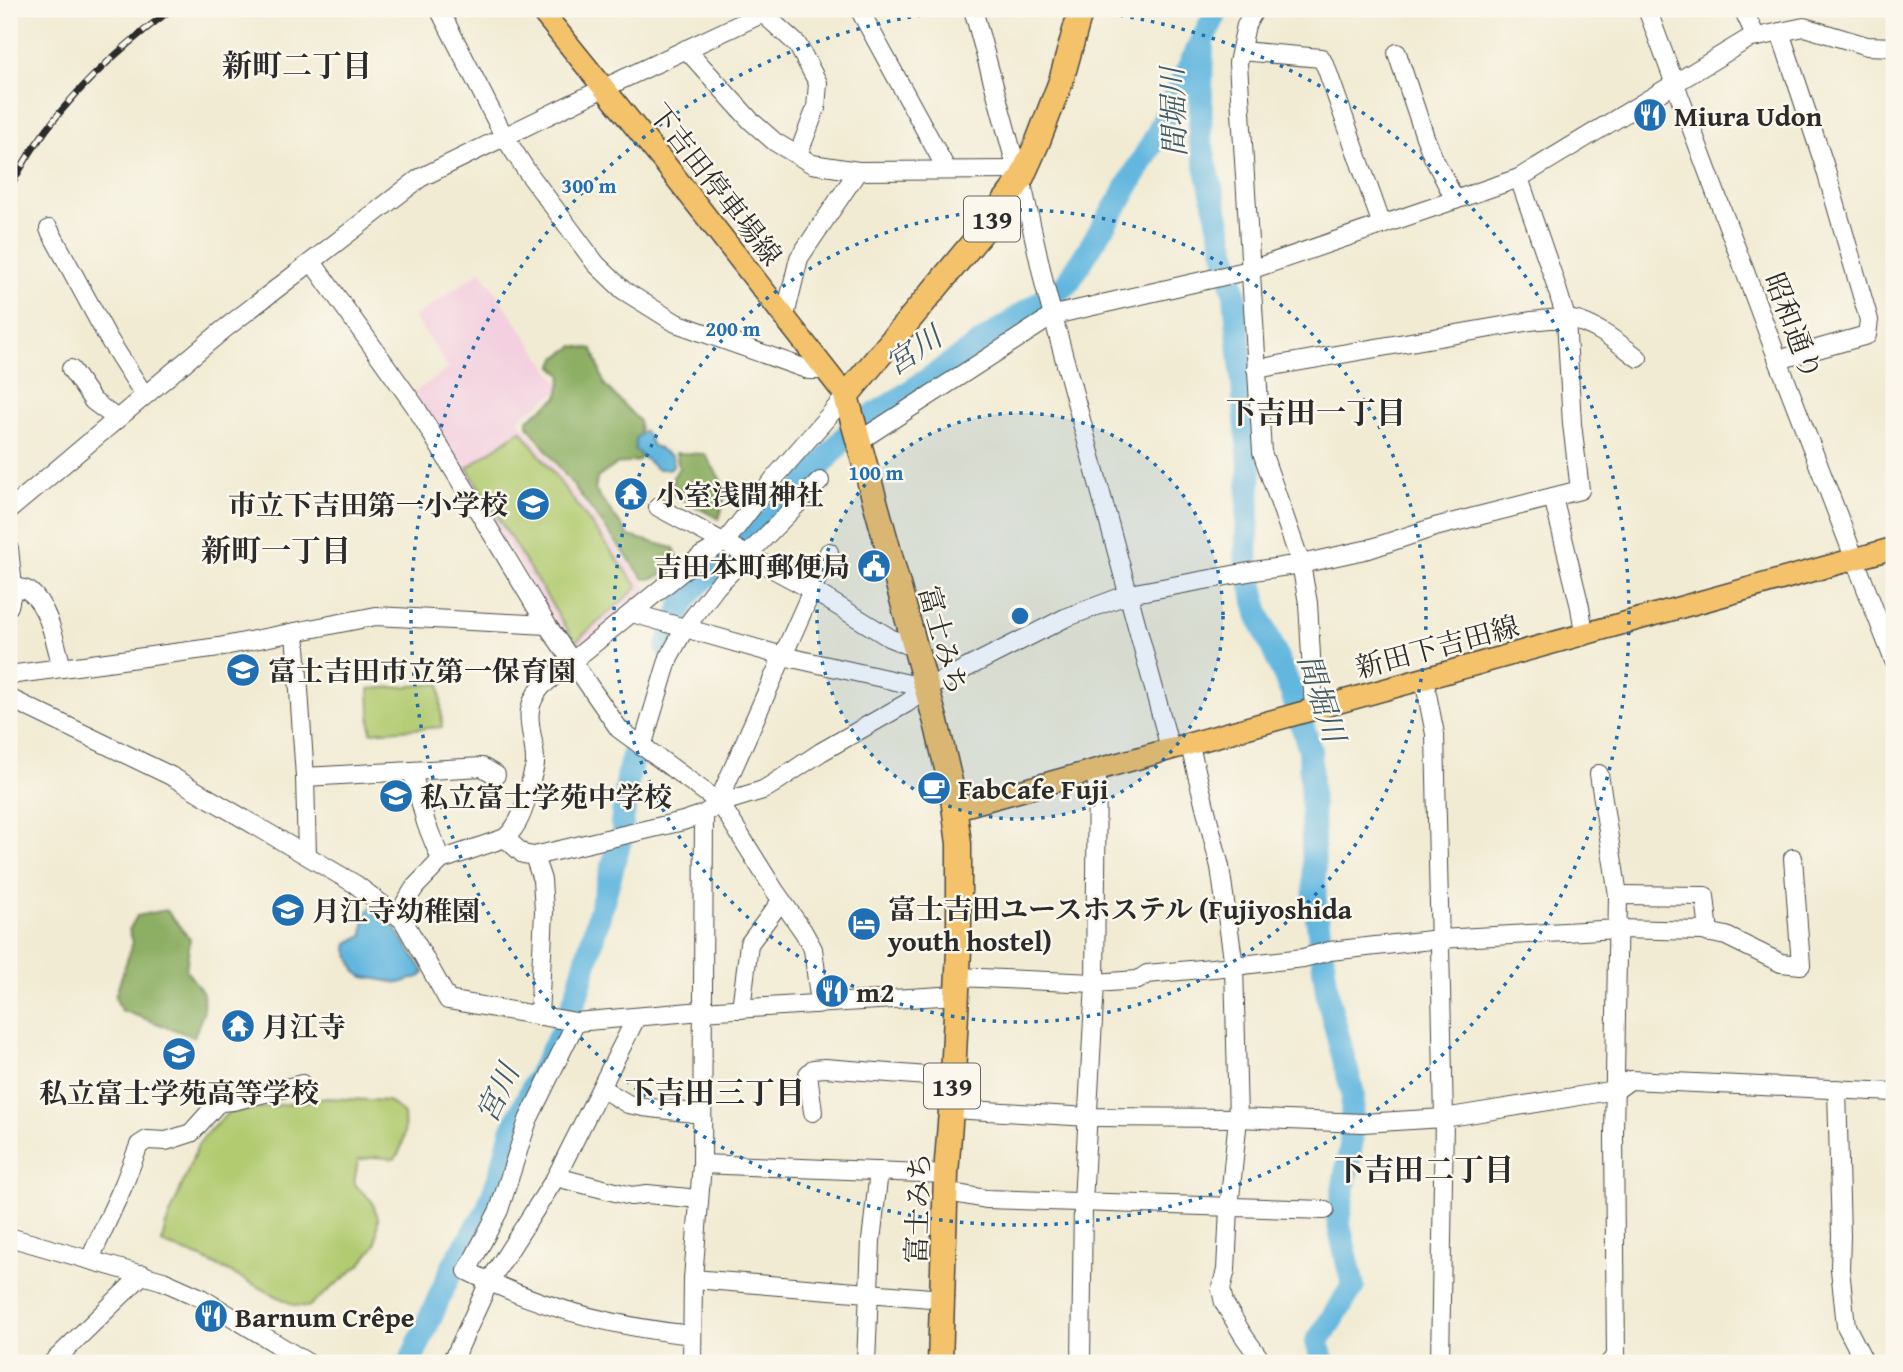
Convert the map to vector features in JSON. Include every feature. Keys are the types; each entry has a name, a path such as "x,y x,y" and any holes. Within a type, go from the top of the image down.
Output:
{"highway":[{"name":"139","path":"848,402 982,232 1019,175 1038,141 1061,81 1080,9"},
{"name":"富士みち","path":"848,402 927,688 952,790 959,844 957,986 946,1183 940,1363"}],"main road":[{"name":"下吉田停車場線","path":"540,9 785,316 848,402"},
{"name":"新田下吉田線","path":"954,809 1894,548"}],"street":[{"path":"439,9 504,136 526,170 596,264 623,290 676,323 703,334 810,370 824,370"},
{"path":"859,9 947,170"},
{"path":"973,9 1129,594 1220,867 1234,966 1238,1118 1228,1208 1226,1270 1222,1289 1224,1303 1263,1363"},
{"path":"1255,9 1246,25 1238,63 1238,273 1256,369 1262,452 1301,564 1308,603 1305,711"},
{"name":"昭和通り","path":"1647,9 1894,661"},
{"path":"1743,9 1756,37"},
{"path":"9,510 223,330 420,178 764,10 797,44 818,83 816,108 797,155"},
{"path":"858,439 1053,312 1238,273 1519,178 1748,39 1804,27 1867,46 1894,47"},
{"path":"1779,360 1867,335 1869,320 1824,164 1780,32"},
{"path":"686,48 751,121 775,142 812,164 858,171 947,170 1019,175"},
{"path":"1241,51 1321,58 1382,225"},
{"path":"1397,53 1425,137 1455,200"},
{"path":"785,316 799,258 858,171"},
{"path":"505,838 523,854 534,856 704,814 720,803 763,790 821,752 907,703 927,688 1065,618 1129,594 1301,564 1369,549 1435,527 1580,489 1572,424 1566,318 1519,178"},
{"path":"50,229 108,338 146,395"},
{"path":"312,262 415,406 547,625 619,729 720,803 813,949 820,1004"},
{"path":"1256,369 1531,321 1566,318 1614,339 1637,358"},
{"path":"71,369 93,401 117,419"},
{"path":"402,920 405,903 415,887 441,860 505,838 512,832 523,813 535,764 529,711 532,697 701,556 724,542 776,475 848,402"},
{"path":"642,747 669,657 685,628 717,586 820,481"},
{"path":"1553,497 1580,607 1584,635"},
{"path":"658,507 812,590 890,638 915,648"},
{"path":"9,548 13,588 9,606"},
{"path":"720,803 829,552"},
{"path":"13,588 25,589 42,607 51,623 62,668"},
{"path":"632,613 783,656 927,688"},
{"path":"9,675 219,647 376,616 547,625"},
{"path":"295,632 305,777 307,855"},
{"path":"1424,680 1435,734 1440,939 1444,1118 1440,1363"},
{"path":"9,698 171,776 355,884 402,920 447,1000 575,1022 820,1004 957,986 1138,980 1147,974 1303,958 1330,951 1440,939 1618,929 1726,936 1781,964 1801,965 1793,858"},
{"path":"305,777 482,767 496,775"},
{"path":"1081,1363 1083,1202 1095,983 1097,769"},
{"path":"412,771 426,823 441,860"},
{"path":"1599,774 1618,895 1614,1150 1616,1357 1609,1363"},
{"path":"692,1363 693,1279 702,1164 704,814"},
{"path":"534,856 542,880 546,1017"},
{"path":"1618,895 1704,897 1709,933"},
{"path":"741,1009 749,944 781,901"},
{"path":"449,1363 457,1352 489,1282 556,1177 636,1018"},
{"path":"575,1022 528,1120 499,1210 467,1271 565,1311 655,1332 692,1335"},
{"path":"813,1112 808,1074 813,1069 953,1078"},
{"path":"951,1109 1089,1117 1238,1118 1354,1123 1444,1118 1616,1090 1630,1080 1894,1092"},
{"path":"90,1259 139,1144 147,1140 166,1141 191,1133 221,1102 302,1084"},
{"path":"601,1088 628,1104 702,1114"},
{"path":"1837,1089 1842,1236 1840,1269 1844,1315 1846,1326 1865,1363"},
{"path":"702,1164 879,1171 946,1183 986,1199 1325,1210"},
{"path":"866,1363 871,1241 879,1171"},
{"path":"556,1177 631,1196 647,1194 699,1199"},
{"path":"9,1237 143,1274 201,1298 308,1363"},
{"path":"52,1363 143,1274"},
{"path":"693,1279 943,1299"}],"shaded area":[{"name":"市立下吉田第一小学校","path":"481,271 562,388 518,419 648,589 579,649 571,647 413,393 449,368 414,317"}],"green space":[{"path":"574,346 593,349 604,384 639,421 641,438 651,443 638,461 617,464 597,478 595,490 629,536 674,548 679,559 668,570 654,578 644,579 528,426 528,419 558,397 562,375 553,366 556,358"},
{"path":"521,430 638,587 575,642 467,468"},
{"path":"676,453 705,454 723,485 723,507 719,519 672,494 672,479 679,468"},
{"path":"440,684 442,727 371,732 369,689"},
{"path":"166,910 190,939 186,970 203,993 204,1010 194,1037 121,1010 115,997 133,942 129,930 137,916"},
{"path":"327,1098 388,1101 404,1114 404,1138 395,1159 377,1157 358,1160 354,1184 372,1201 378,1218 376,1244 361,1264 308,1307 294,1305 204,1259 162,1243 165,1228 198,1145 228,1113"}],"water":[{"path":"644,431 652,445 672,456 673,466 669,469 657,469 635,450 636,438"},
{"path":"373,905 394,926 424,972 422,976 400,983 364,977 356,972 347,950 348,943 363,935 366,915"}],"waterway":[{"name":"宮川","path":"667,647 684,602 694,588 791,500 854,427 1067,284 1157,135 1218,9"},
{"name":"間堀川","path":"1202,43 1200,138 1235,296 1250,464 1246,557 1258,614 1292,693 1310,750 1315,902 1328,998 1353,1094 1351,1145 1338,1221 1353,1286 1317,1342 1323,1363"},
{"name":"宮川","path":"622,823 635,748"},
{"name":"宮川","path":"410,1363 454,1264 486,1213 512,1131 565,1026 577,994 620,840"}],"railway":[{"path":"9,189 48,127 80,89 133,39 172,9"}],"place":[{"name":"Miura Udon","path":"1650,115"},
{"name":"小室浅間神社","path":"631,494"},
{"name":"市立下吉田第一小学校","path":"533,504"},
{"name":"吉田本町郵便局","path":"874,566"},
{"name":"富士吉田市立第一保育園","path":"243,670"},
{"name":"FabCafe Fuji","path":"934,788"},
{"name":"私立富士学苑中学校","path":"396,796"},
{"name":"月江寺幼稚園","path":"288,910"},
{"name":"富士吉田ユースホステル (Fujiyoshida youth hostel)","path":"864,924"},
{"name":"m2","path":"832,991"},
{"name":"月江寺","path":"238,1026"},
{"name":"私立富士学苑高等学校","path":"179,1054"},
{"name":"Barnum Crêpe","path":"211,1316"}],"district":[{"name":"新町二丁目","path":"297,65"},
{"name":"下吉田一丁目","path":"1316,412"},
{"name":"新町一丁目","path":"276,550"},
{"name":"下吉田三丁目","path":"715,1092"},
{"name":"下吉田二丁目","path":"1424,1169"}]}
